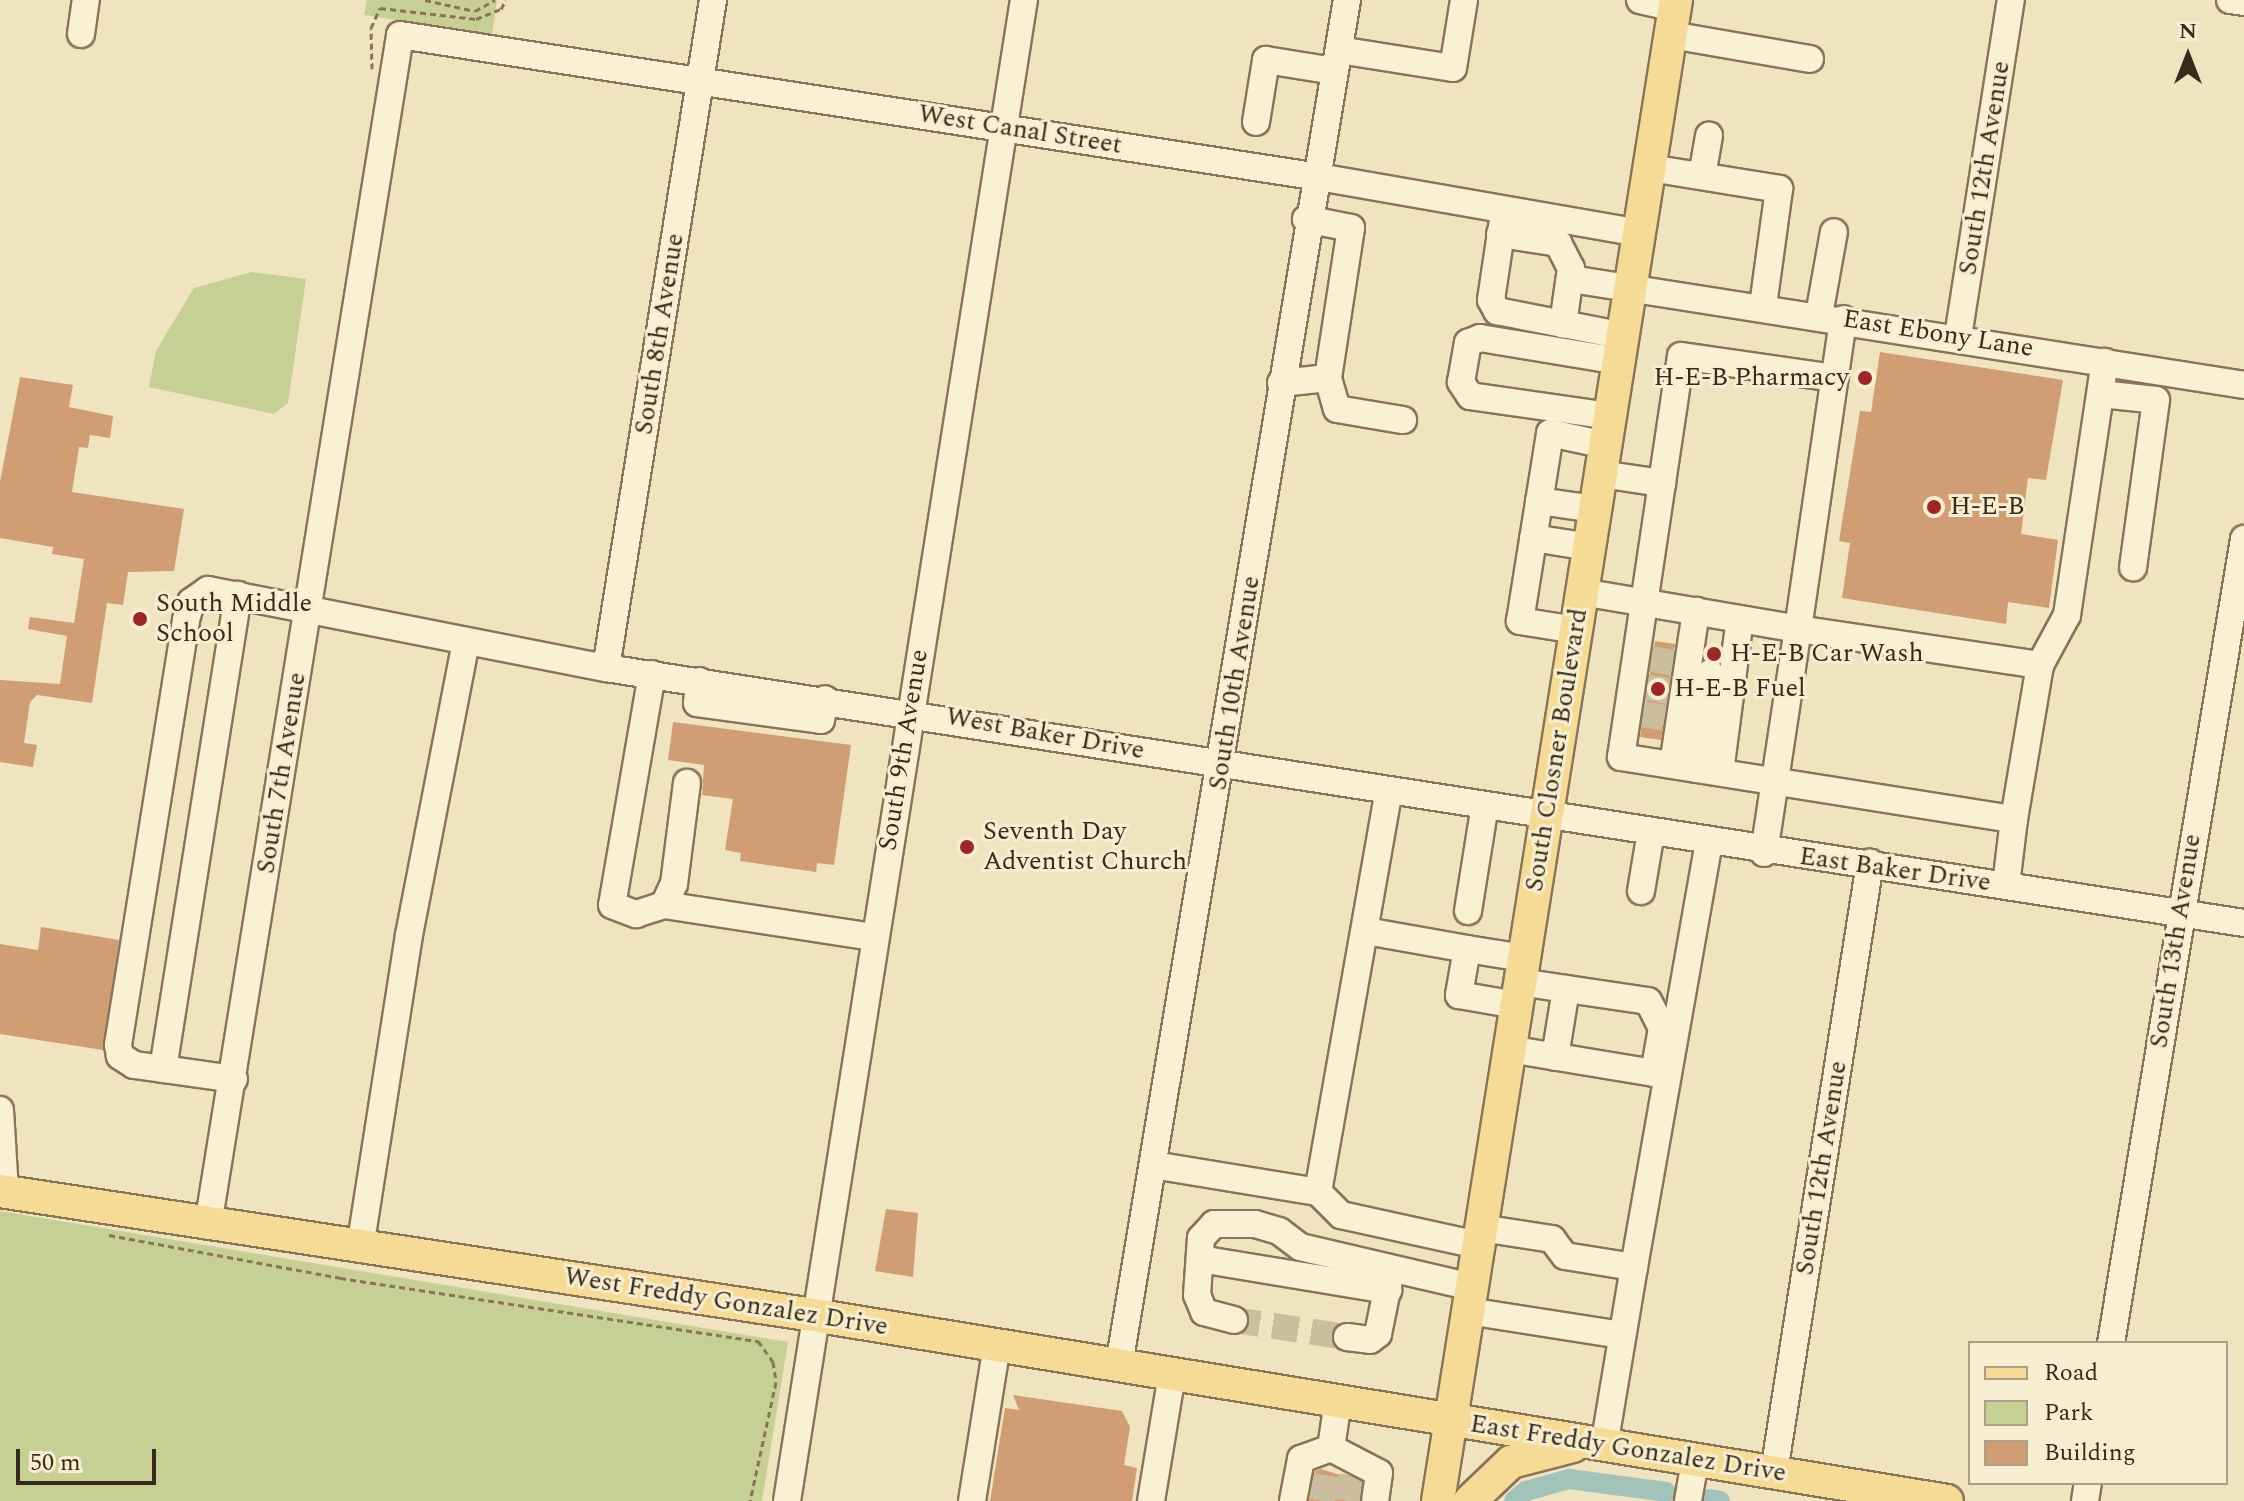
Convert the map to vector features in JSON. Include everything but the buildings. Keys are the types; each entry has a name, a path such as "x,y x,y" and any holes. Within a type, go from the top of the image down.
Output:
{"main road":[{"name":"South Closner Boulevard","path":"1438,1501 1674,14"},
{"name":"West Freddy Gonzalez Drive","path":"3,1192 813,1315 1451,1420"},
{"name":"East Freddy Gonzalez Drive","path":"1451,1420 1947,1501"},
{"path":"1470,1501 1511,1462 1598,1445"}],"street":[{"path":"81,34 86,0"},
{"name":"South 8th Avenue","path":"606,668 713,0"},
{"name":"South 9th Avenue","path":"787,1501 813,1315 1024,0"},
{"name":"South 10th Avenue","path":"1119,1365 1222,765 1313,176 1347,0"},
{"path":"1256,122 1266,60 1453,68 1464,0"},
{"path":"1640,0 1810,59"},
{"name":"South 12th Avenue","path":"1958,337 2011,0"},
{"path":"2230,0 2244,2"},
{"name":"West Canal Street","path":"400,35 1313,176 1502,223 1560,232 1639,233"},
{"name":"South 7th Avenue","path":"208,1225 234,1079 400,35"},
{"path":"1702,176 1709,136"},
{"path":"1650,168 1779,189 1763,306"},
{"path":"1306,219 1351,228 1328,378 1337,409 1403,420"},
{"path":"1502,223 1492,306 1563,324 1621,348"},
{"path":"1560,232 1571,279 1563,324"},
{"path":"1764,853 1834,378 1831,317 1834,232"},
{"name":"East Ebony Lane","path":"1571,279 1631,285 2244,385"},
{"path":"1621,348 1480,338 1468,343 1461,382 1470,396 1606,445 1662,483"},
{"path":"1696,769 1672,663 1645,603 1681,356 1834,378"},
{"path":"2006,885 2040,665 2067,615 2105,362"},
{"path":"2133,567 2160,371"},
{"path":"1281,383 1328,378"},
{"path":"2101,394 2156,400"},
{"path":"1576,630 1520,621 1550,433 1606,445"},
{"path":"1539,501 1595,509"},
{"path":"1533,538 1590,547"},
{"name":"South 13th Avenue","path":"2111,1341 2244,539"},
{"name":"West Baker Drive","path":"163,1069 120,1056 128,984 188,611 201,592 238,595 466,643 606,668 911,711 1222,765 1547,814"},
{"path":"1582,592 1717,620 2040,665"},
{"path":"234,1079 163,1069 238,595"},
{"path":"1717,620 1672,663 1658,689 1653,716 1621,757 2014,819"},
{"path":"1696,769 1717,620"},
{"path":"360,1248 409,935 466,643"},
{"path":"1672,663 1658,689 1653,716 1696,769"},
{"path":"652,674 612,905 636,914 664,905 874,937"},
{"path":"664,905 674,884 687,783"},
{"path":"1318,1192 1389,791"},
{"path":"1468,911 1485,805"},
{"name":"East Baker Drive","path":"1547,814 1764,853 1870,863 2244,923"},
{"path":"1641,891 1651,832"},
{"path":"1598,1445 1622,1335 1709,843"},
{"name":"South 12th Avenue","path":"1774,1472 1870,863"},
{"path":"1366,931 1467,949 1520,982"},
{"path":"1467,949 1459,995 1520,982 1648,1001 1662,1028 1654,1073 1509,1049"},
{"path":"1555,1057 1566,989"},
{"path":"0,1110 3,1192"},
{"path":"1153,1165 1318,1192 1341,1215 1480,1237 1552,1239 1565,1256 1634,1267"},
{"path":"1234,1320 1204,1312 1197,1295 1201,1238 1214,1224 1243,1222 1279,1231 1300,1247 1389,1281"},
{"path":"1200,1259 1389,1281 1622,1335"},
{"path":"1347,1337 1370,1340 1378,1334 1389,1281"},
{"path":"972,1501 997,1345"},
{"path":"1151,1501 1172,1374"},
{"path":"1337,1464 1338,1401"},
{"path":"1293,1501 1301,1459 1379,1473 1375,1501"},
{"path":"1688,1501 1695,1461"}],"path":[{"path":"390,6 391,0"},
{"path":"425,0 475,11 495,0"},
{"path":"104,1233 340,1278 758,1341 773,1362 776,1382 750,1501"}],"green space":[{"path":"367,0 497,0 492,35 364,15"},
{"path":"252,272 306,279 288,403 274,414 149,387 156,351 194,288"},
{"path":"0,1211 788,1342 762,1501 0,1501"}],"waterway":[{"path":"1514,1501 1526,1491 1569,1479 1666,1492"},
{"path":"1709,1499 1720,1501"}],"tunnel":[{"path":"1710,673 1715,635"},
{"path":"1651,659 1673,663"},
{"path":"1646,687 1669,691"},
{"path":"1642,714 1664,718"},
{"path":"1234,1320 1347,1337"},
{"path":"1322,1501 1327,1469"},
{"path":"1348,1501 1352,1474"}],"place":[{"name":"H-E-B Pharmacy","path":"1865,378"},
{"name":"H-E-B","path":"1934,507"},
{"name":"South Middle School","path":"140,619"},
{"name":"H-E-B Car Wash","path":"1714,654"},
{"name":"H-E-B Fuel","path":"1658,689"},
{"name":"Seventh Day Adventist Church","path":"967,847"}]}
